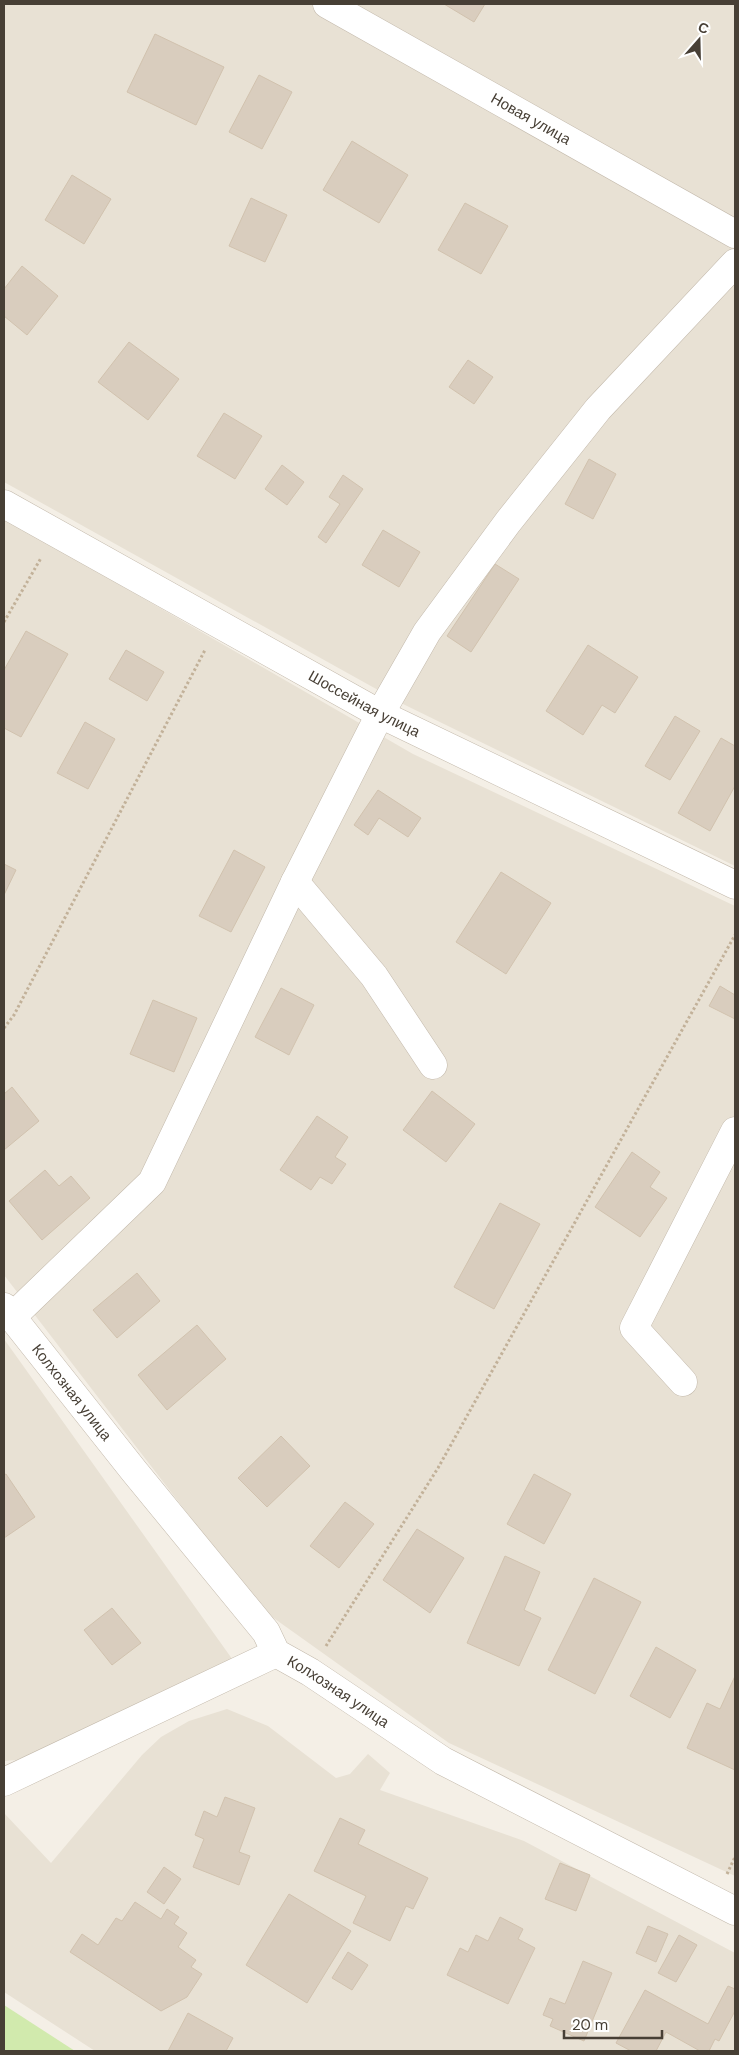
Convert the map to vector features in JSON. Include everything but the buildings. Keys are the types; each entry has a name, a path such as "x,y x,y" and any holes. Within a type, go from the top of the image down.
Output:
{"street":[{"name":"Новая улица","path":"328,4 735,234"},
{"path":"8,1312 152,1182 295,882 380,714 427,632 514,514 598,409 735,263"},
{"name":"Шоссейная улица","path":"4,504 380,714 735,884"},
{"path":"295,882 374,976 433,1065"},
{"path":"682,1382 634,1328 735,1131"},
{"name":"Колхозная улица","path":"8,1312 134,1471 266,1632 276,1653 310,1672 443,1762 735,1911"},
{"path":"4,1782 276,1653"}],"path":[{"path":"4,622 56,533"},
{"path":"4,1028 14,1015 219,623"},
{"path":"310,1672 438,1468 735,935"}],"shaded area":[{"path":"4,4 735,4 735,866 405,705 4,482"},
{"path":"4,518 413,754 735,906 735,1876 449,1743 261,1609 4,1275"},
{"path":"4,1339 240,1670 16,1760 4,1761"},
{"path":"227,1709 268,1726 336,1778 350,1774 368,1754 390,1773 380,1790 524,1841 735,1953 735,2051 95,2051 4,1992 4,1813 51,1863 142,1755 161,1737 189,1721"}],"green space":[{"path":"4,2005 75,2051 4,2051"}]}
